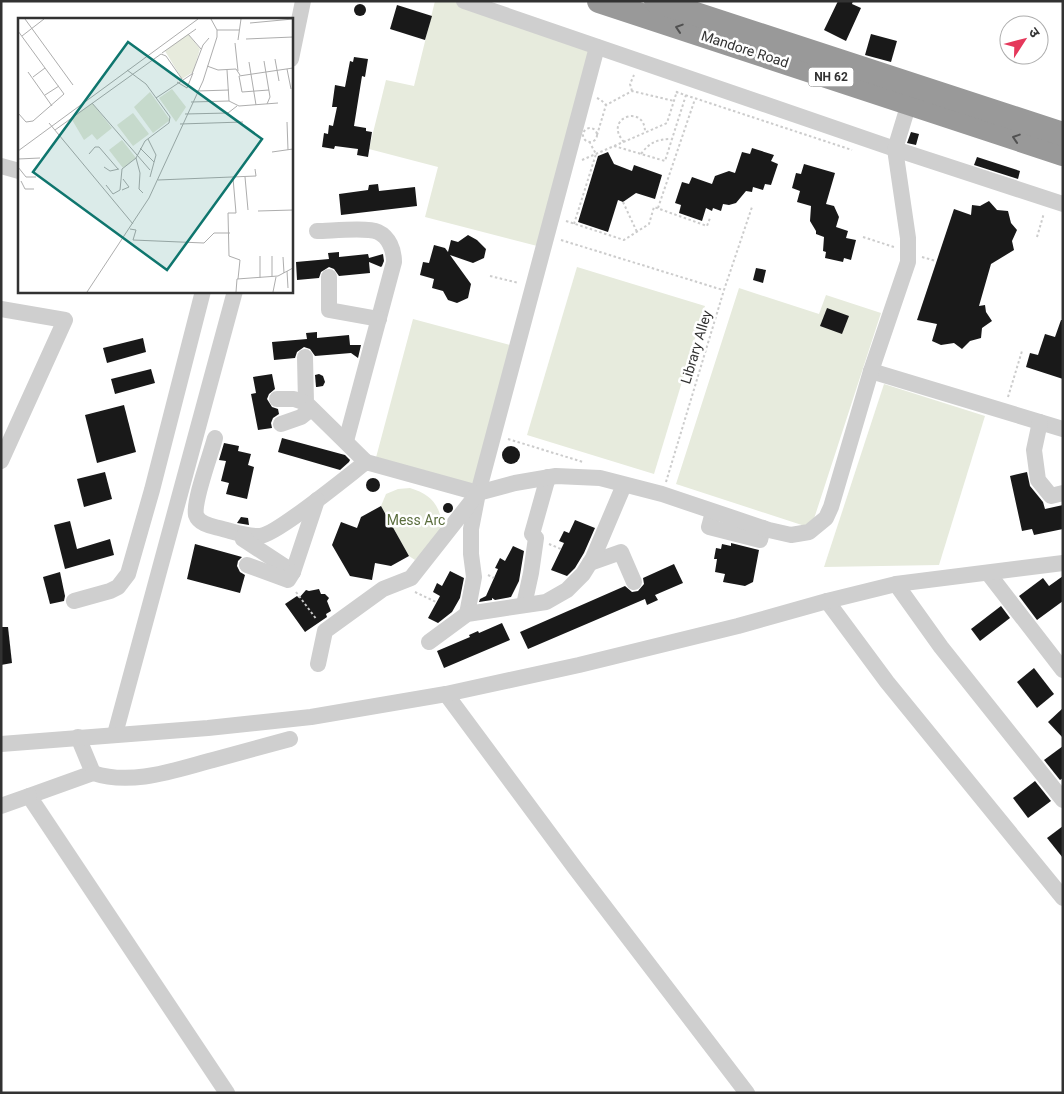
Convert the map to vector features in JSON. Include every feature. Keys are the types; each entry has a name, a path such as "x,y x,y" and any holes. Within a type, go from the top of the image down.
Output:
{"highway":[{"name":"Mandore Road","path":"599,1 1063,154"},
{"name":"Mandore Road","path":"656,1 1063,134"}],"street":[{"path":"292,55 304,1"},
{"path":"464,1 895,149 1056,202"},
{"path":"468,614 474,576 471,554 471,529 478,493 597,47"},
{"path":"277,400 294,399 309,406 366,462 478,493 515,483 556,476 600,478 662,494 763,528 791,535 809,532 826,518 831,507 871,371 908,262 909,253 895,149 910,103"},
{"path":"1,166 18,171"},
{"path":"317,231 370,230 385,237 392,247 394,262 346,441"},
{"path":"329,277 329,310 379,320"},
{"path":"74,601 118,587 128,574 152,490 203,292"},
{"path":"115,734 235,292"},
{"path":"1,309 65,320 1,461"},
{"path":"281,424 301,418 309,406 305,357"},
{"path":"871,371 1063,429"},
{"path":"1040,422 1034,450 1038,480 1051,496 1063,493"},
{"path":"215,438 200,489 196,514 207,525 244,535 262,536 275,529 317,500 366,462"},
{"path":"524,605 536,538 532,534 548,478"},
{"path":"429,642 468,614 546,602 568,590 583,574 590,563 624,485"},
{"path":"318,664 325,630 382,589 410,578 478,493"},
{"path":"290,576 317,500"},
{"path":"244,535 243,539 290,576"},
{"path":"590,563 621,552 634,582"},
{"path":"1,744 208,728 310,717 446,694 579,666 896,584 1063,563"},
{"path":"247,566 290,576"},
{"path":"988,573 1063,670"},
{"path":"896,584 941,646 1063,800"},
{"path":"826,601 887,682 1063,898"},
{"path":"446,694 743,1091"},
{"path":"78,738 93,773"},
{"path":"1,806 93,773 105,777 120,778 168,772 290,739"},
{"path":"29,796 227,1093"}],"path":[{"path":"632,91 630,84 636,72"},
{"path":"564,168 667,122 682,76"},
{"path":"590,143 595,141 606,105 632,91 674,101"},
{"path":"676,92 859,152"},
{"path":"614,146 665,161 686,95"},
{"path":"595,98 601,100 606,105"},
{"path":"658,208 695,99"},
{"path":"624,142 620,138 617,129 620,121 627,116 636,116 640,119 644,123 645,132"},
{"path":"574,224 596,154 590,143 584,140 583,135 585,130 592,128 596,131 597,135"},
{"path":"641,154 654,141 672,139"},
{"path":"623,202 636,232"},
{"path":"1037,236 1056,202"},
{"path":"564,227 566,221 624,240 650,224 654,207 707,226 710,218"},
{"name":"Library Alley","path":"662,494 724,290 752,207"},
{"path":"562,234 561,240 724,290"},
{"path":"863,237 909,253"},
{"path":"490,276 533,287"},
{"path":"1003,411 1022,351"},
{"path":"507,440 591,464"},
{"path":"290,576 325,630"},
{"path":"410,578 416,593 436,602"}],"green space":[{"path":"435,1 463,1 597,47 545,248 425,217 438,167 369,149 386,80 414,86"},
{"path":"577,267 705,306 654,474 527,435"},
{"path":"739,288 819,314 826,295 881,313 811,528 676,484"},
{"path":"413,319 517,347 478,493 374,465"},
{"path":"884,384 985,416 939,565 824,567"},
{"name":"Mess Arc","path":"410,488 431,499 440,513 442,523 439,538 415,560 409,556 381,506 386,494 398,489"}],"building":[{"path":"838,1 853,1 852,4 861,8 846,41 824,30"},
{"path":"362,4 365,5 365,15 358,16 355,15 354,8 355,5"},
{"path":"397,5 432,16 425,40 390,29"},
{"path":"871,34 897,41 891,62 865,55"},
{"path":"354,57 368,59 365,77 362,76 354,126 366,128 366,131 372,132 368,157 357,155 358,149 335,146 334,149 322,147 324,133 328,134 329,125 333,126 337,107 332,107 335,85 345,87 350,61 353,62"},
{"path":"911,132 919,134 916,145 907,143"},
{"path":"752,148 774,155 771,161 778,164 771,185 765,184 763,190 753,187 752,192 746,191 736,203 723,204 721,211 713,208 712,211 706,208 702,221 679,213 681,205 675,203 682,182 689,184 692,177 712,184 715,176 729,171 735,173 742,152 750,154"},
{"path":"608,152 614,164 632,171 634,165 662,175 655,199 636,193 623,202 618,200 608,232 578,222 598,156"},
{"path":"977,157 1020,171 1018,179 974,165"},
{"path":"804,164 835,173 826,204 834,206 839,217 836,227 848,231 846,238 856,240 851,260 844,258 843,262 825,258 826,252 823,251 824,237 816,234 810,221 811,206 797,202 800,191 792,188 796,173 801,174"},
{"path":"378,184 379,191 415,187 417,206 341,215 339,194 368,190 369,185"},
{"path":"989,201 997,210 1008,211 1011,223 1017,230 1012,241 1014,250 991,264 979,306 985,305 986,312 992,321 982,328 981,338 970,341 962,349 954,343 941,345 932,341 937,324 917,320 954,209 971,215 972,205 980,206"},
{"path":"468,235 477,240 486,249 484,258 473,263 450,255 471,284 468,298 457,303 448,300 443,291 432,288 434,279 420,275 423,262 429,263 434,245 445,248 448,252 451,240 458,242"},
{"path":"339,252 339,257 368,254 369,258 383,254 384,261 381,267 369,262 370,273 339,276 334,269 329,267 321,272 319,278 297,280 296,262 329,259 328,253"},
{"path":"756,268 766,270 763,283 753,280"},
{"path":"827,308 849,316 842,334 820,326"},
{"path":"1061,320 1063,320 1063,379 1026,367 1030,353 1038,355 1045,334 1055,337"},
{"path":"317,332 317,338 349,335 350,345 361,345 358,358 351,353 315,356 310,349 304,347 297,352 295,358 274,360 272,342 307,339 306,333"},
{"path":"143,338 146,352 107,363 103,348"},
{"path":"151,369 155,383 115,394 111,379"},
{"path":"272,374 275,389 269,394 267,399 272,407 278,409 279,414 273,418 272,428 258,430 251,394 256,393 253,377"},
{"path":"315,375 323,376 325,382 323,386 316,387"},
{"path":"124,405 136,452 97,463 85,415"},
{"path":"282,438 345,455 350,460 340,470 278,452"},
{"path":"224,443 239,446 238,451 251,454 248,465 254,467 247,499 226,494 229,483 221,481 226,461 219,460"},
{"path":"511,446 517,449 520,455 517,461 511,464 505,461 502,455 505,449"},
{"path":"105,472 112,499 84,507 77,479"},
{"path":"1027,472 1030,486 1043,502 1045,509 1063,505 1063,529 1034,535 1032,529 1022,531 1010,476"},
{"path":"373,478 378,480 380,485 378,490 373,492 368,490 366,485 368,480"},
{"path":"448,503 453,508 448,513 443,508"},
{"path":"381,506 409,556 391,566 375,563 372,580 350,576 332,545 341,522 357,528 361,517"},
{"path":"241,517 248,518 249,525 237,523"},
{"path":"575,520 595,528 584,553 575,568 567,576 551,570 564,543 559,541 564,531 569,533"},
{"path":"70,521 77,549 110,539 114,555 65,569 54,525"},
{"path":"731,543 759,550 753,582 745,586 723,582 725,574 715,572 717,559 714,559 716,548 721,549 722,544 731,546"},
{"path":"195,544 242,557 238,561 237,566 240,572 245,575 240,593 187,579"},
{"path":"513,546 524,551 519,581 511,597 495,600 492,598 492,600 479,602 480,599 486,596 498,569 495,568 500,558 505,561"},
{"path":"674,564 683,583 655,595 658,600 647,605 645,599 528,649 520,632 625,586 632,592 638,591 644,584 643,578"},
{"path":"450,571 464,578 460,598 452,612 438,623 428,618 440,596 433,592 437,583 442,586"},
{"path":"60,572 65,596 64,601 50,604 43,577"},
{"path":"1063,576 1063,601 1037,620 1019,596 1043,578 1049,586"},
{"path":"319,589 321,594 325,594 329,598 327,601 331,611 326,614 327,617 305,632 285,604 297,596 299,598 306,590"},
{"path":"1001,606 1010,618 980,641 971,629"},
{"path":"502,623 510,640 444,668 437,651 470,637 469,635 478,631 479,633"},
{"path":"1,627 8,627 12,663 1,665"},
{"path":"1034,668 1054,694 1037,708 1017,682"},
{"path":"1063,708 1063,738 1048,722"},
{"path":"1063,746 1063,778 1060,780 1044,760"},
{"path":"1035,781 1051,801 1028,818 1013,798"},
{"path":"1063,826 1063,858 1047,838"}]}
